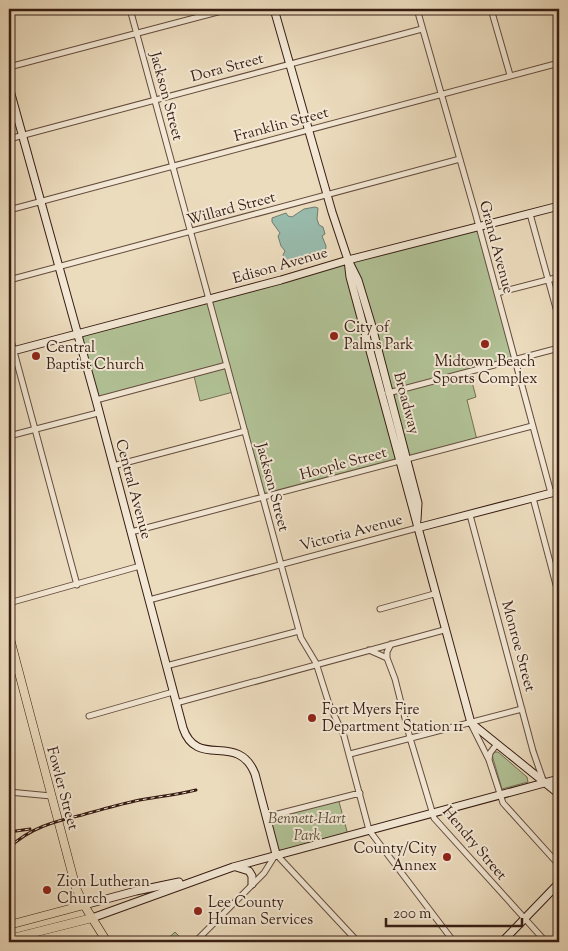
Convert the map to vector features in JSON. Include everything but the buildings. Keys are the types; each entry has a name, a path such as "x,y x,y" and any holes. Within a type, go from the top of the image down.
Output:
{"main road":[{"name":"Fowler Street","path":"9,635 76,888 84,905 107,942"},
{"path":"9,926 84,905"},
{"path":"9,939 92,918"}],"street":[{"name":"Jackson Street","path":"130,9 298,631 304,645 316,663 329,704 344,736 369,830 454,942"},
{"path":"9,67 229,9"},
{"name":"Broadway","path":"274,9 327,196 348,260 361,288 390,393 418,503 417,528"},
{"name":"Grand Avenue","path":"417,9 551,493"},
{"path":"491,9 510,75"},
{"name":"Dora Street","path":"9,139 422,29"},
{"name":"Franklin Street","path":"9,210 559,63"},
{"name":"Central Avenue","path":"9,87 114,466 185,734 192,743 207,750 232,751 246,759 255,774 276,854"},
{"name":"Willard Street","path":"9,280 460,159"},
{"name":"Edison Avenue","path":"11,351 281,280 348,260 559,206"},
{"path":"530,214 559,318"},
{"name":"Broadway","path":"348,260 350,277 381,395 434,594 471,723 489,760 503,803 559,865"},
{"path":"497,293 559,276"},
{"path":"9,333 11,351 35,429 77,585"},
{"path":"381,395 559,348"},
{"path":"96,400 227,365"},
{"path":"9,436 98,413"},
{"name":"Hoople Street","path":"131,532 532,426"},
{"path":"114,466 245,431"},
{"name":"Victoria Avenue","path":"149,600 559,491"},
{"path":"533,498 559,596"},
{"name":"Monroe Street","path":"470,514 538,770 544,783"},
{"path":"9,603 140,566"},
{"path":"380,609 434,594"},
{"path":"176,702 444,630"},
{"path":"166,666 298,631"},
{"path":"369,650 387,658 387,652 391,644"},
{"name":"Hendry Street","path":"387,658 395,679 432,813 546,942"},
{"path":"89,716 173,692"},
{"path":"350,754 522,709"},
{"path":"471,723 559,794"},
{"path":"489,760 490,753 497,744"},
{"path":"92,918 199,878 276,854 559,779"},
{"path":"9,792 44,797 51,796"},
{"path":"266,817 360,792"},
{"path":"196,942 264,872 276,854"},
{"path":"276,854 358,942"},
{"path":"233,867 249,871 252,876 252,884"},
{"path":"84,905 199,878"},
{"path":"502,942 559,883"},
{"path":"111,911 118,906 153,893 156,887"},
{"path":"29,933 32,942"}],"green space":[{"path":"478,229 514,359 469,371 476,397 467,400 477,440 408,457 350,261"},
{"name":"City of Palms Park","path":"347,262 398,460 264,496 211,300"},
{"path":"209,300 226,364 97,399 78,335"},
{"path":"227,367 233,392 200,401 194,376"},
{"path":"494,752 498,752 527,777 528,782 502,789 492,755"},
{"name":"Bennett-Hart Park","path":"338,798 348,835 276,854 266,817"},
{"path":"175,932 185,942 164,942"}],"shaded area":[{"path":"318,208 317,219 319,225 323,227 325,234 322,236 326,246 325,256 321,257 316,252 309,254 307,261 286,266 283,255 285,251 281,246 278,236 280,233 272,222 272,218 286,213 292,217 304,209"}],"railway":[{"path":"9,848 25,835 53,823 135,801 196,790"},
{"path":"9,832 30,829"}],"place":[{"name":"City of Palms Park","path":"334,336"},
{"name":"Midtown Beach Sports Complex","path":"485,344"},
{"name":"Central Baptist Church","path":"36,356"},
{"name":"Fort Myers Fire Department Station 11","path":"312,718"},
{"name":"County/City Annex","path":"447,857"},
{"name":"Zion Lutheran Church","path":"47,890"},
{"name":"Lee County Human Services","path":"198,911"}]}
